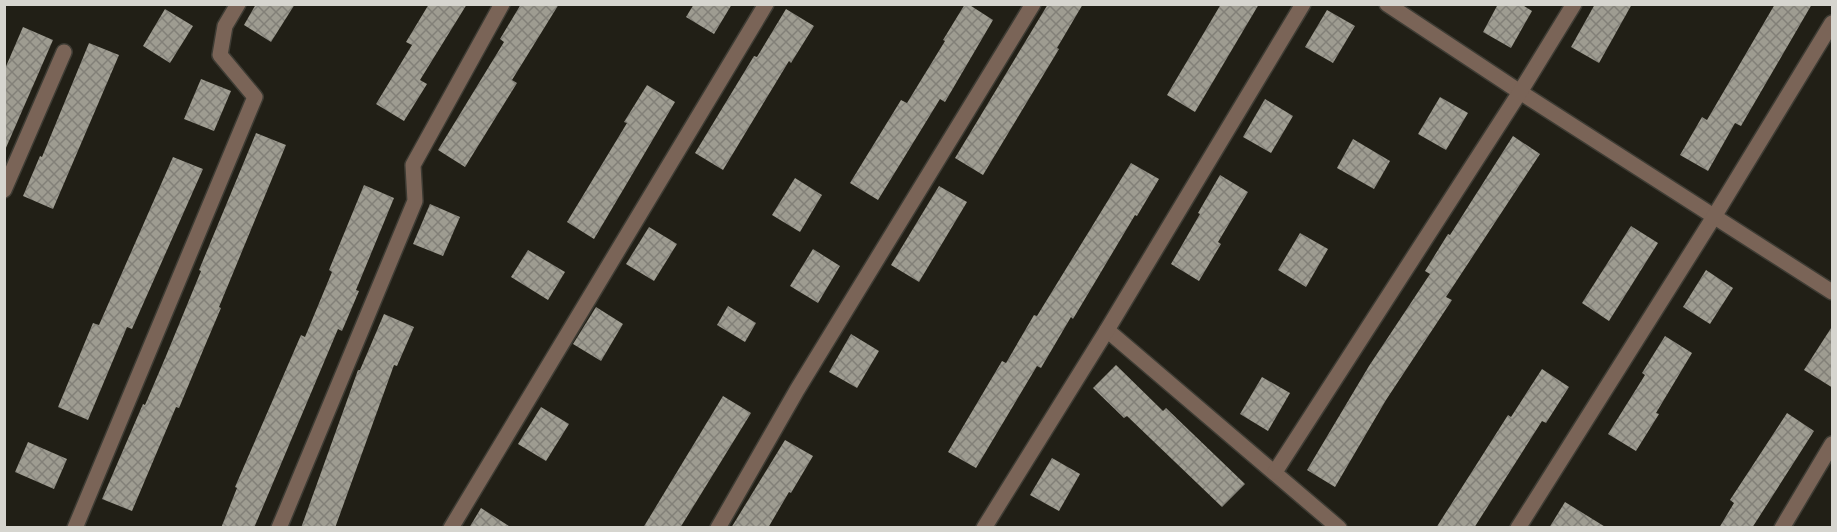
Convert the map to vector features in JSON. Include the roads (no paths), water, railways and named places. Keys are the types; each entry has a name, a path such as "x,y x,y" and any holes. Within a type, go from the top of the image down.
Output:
{"street":[{"path":"75,528 255,97 220,55 225,26 238,4"},
{"path":"279,528 415,201 413,165 502,4"},
{"path":"451,528 766,4"},
{"path":"718,528 803,380 1034,4"},
{"path":"984,528 1107,330 1303,4"},
{"path":"1387,4 1833,292"},
{"path":"1275,472 1520,92 1574,4"},
{"path":"1518,528 1833,23"},
{"path":"4,190 64,52"},
{"path":"1107,330 1339,528"},
{"path":"1782,528 1833,444"}]}
